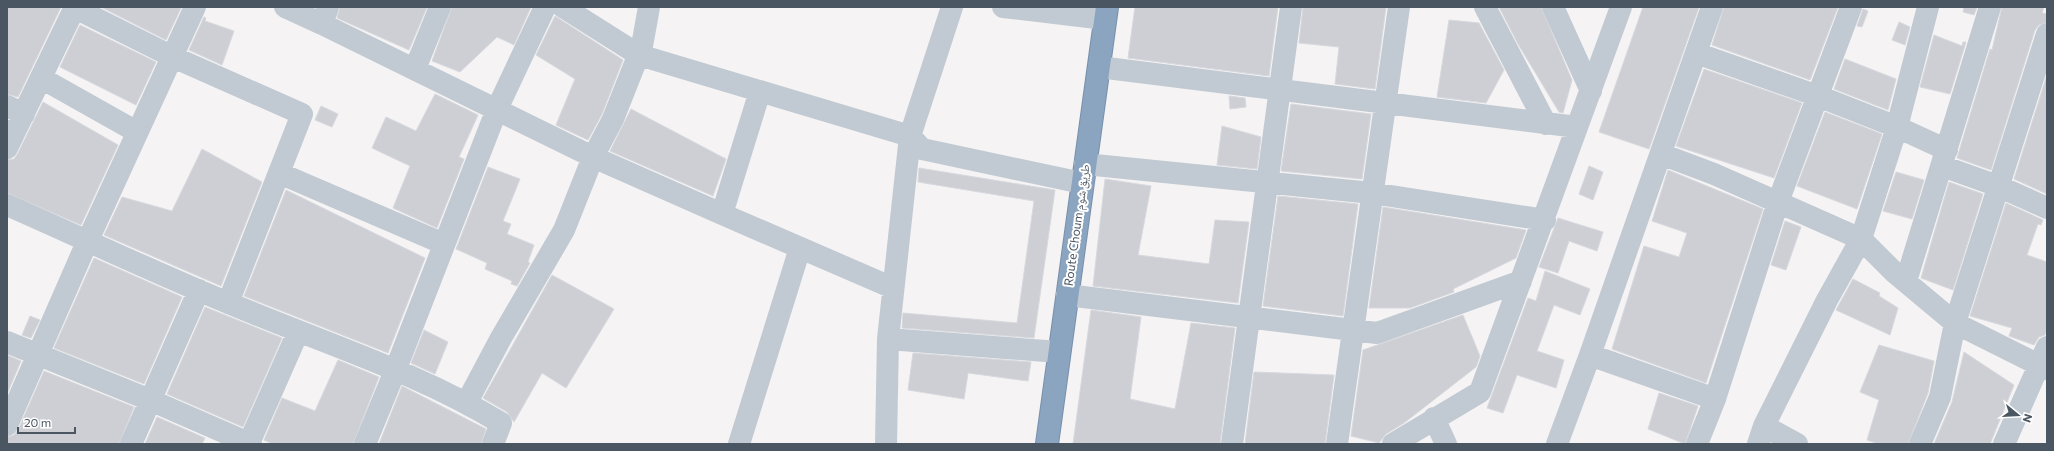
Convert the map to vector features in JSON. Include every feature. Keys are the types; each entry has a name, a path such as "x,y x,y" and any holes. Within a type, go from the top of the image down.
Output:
{"highway":[{"name":"Route Choum طريق شوم","path":"1047,444 1106,13"}],"street":[{"path":"7,148 15,110 41,78 74,7 173,57 302,114 228,303"},
{"path":"7,425 88,240 195,7"},
{"path":"285,7 325,15 415,69 593,157 893,288"},
{"path":"415,69 440,7"},
{"path":"364,444 395,371 497,109 545,7"},
{"path":"563,7 639,55 910,136 922,149 1084,173 1267,182 1372,193 1545,220"},
{"path":"467,402 501,338 564,230 593,157 613,119 639,55 649,7"},
{"path":"886,444 888,339 910,136 952,7"},
{"path":"1003,7 1106,13"},
{"path":"1232,444 1291,7"},
{"path":"1337,444 1399,7"},
{"path":"1485,7 1546,124"},
{"path":"1553,7 1591,91"},
{"path":"1393,444 1434,418 1480,392 1545,220 1621,7"},
{"path":"1557,444 1590,355 1712,7"},
{"path":"1697,444 1715,399 1778,202 1851,7"},
{"path":"1797,444 1761,435 1827,300 1861,239 1897,127 1928,7"},
{"path":"1906,281 1990,7"},
{"path":"1920,444 1940,397 1955,323 2047,34"},
{"path":"1696,53 1818,96 1897,127 1944,158 1998,186 2047,208"},
{"path":"1099,67 1577,128"},
{"path":"41,78 137,132"},
{"path":"722,214 760,91"},
{"path":"1661,154 1714,174 1861,239 1906,281 1955,323 2044,361 2011,440"},
{"path":"279,173 444,244"},
{"path":"7,205 228,303 467,402 500,423 493,444"},
{"path":"740,444 800,248"},
{"path":"1067,295 1377,334 1521,281"},
{"path":"131,444 199,290"},
{"path":"7,342 150,400 250,443 298,332"},
{"path":"888,339 1059,352"},
{"path":"1590,355 1715,399"},
{"path":"1434,418 1446,444"}],"building":[{"path":"7,7 61,7 18,97 7,94"},
{"path":"101,7 177,7 181,8 166,40"},
{"path":"340,7 427,7 409,50 337,18"},
{"path":"452,7 531,7 514,45 497,37 460,72 432,61"},
{"path":"1135,7 1278,7 1269,76 1128,58"},
{"path":"1303,7 1386,7 1375,89 1335,84 1339,47 1299,43"},
{"path":"1499,7 1541,7 1572,80 1563,113 1559,112 1518,44"},
{"path":"1643,7 1699,7 1649,149 1599,132"},
{"path":"1724,7 1838,7 1810,80 1712,45"},
{"path":"1964,7 1977,7 1974,15 1963,12"},
{"path":"2002,7 2044,7 2042,13 2047,14 2047,22 2039,25 2035,30 1991,170 1957,158 1990,49 1992,50"},
{"path":"1863,9 1868,11 1862,27 1857,26"},
{"path":"555,16 623,60 602,114 588,140 556,125 575,79 536,55"},
{"path":"204,17 206,18 205,21 234,31 222,65 189,50"},
{"path":"1449,20 1479,23 1504,70 1486,103 1437,97"},
{"path":"1899,22 1910,27 1905,45 1892,40"},
{"path":"80,25 156,62 136,105 60,67"},
{"path":"1934,35 1962,46 1963,42 1966,42 1950,94 1920,87"},
{"path":"1845,59 1896,79 1888,110 1834,89"},
{"path":"1704,69 1802,103 1774,178 1676,146"},
{"path":"2047,75 2047,194 2014,179"},
{"path":"435,94 478,115 459,157 464,159 437,228 393,208 410,166 372,148 386,117 416,131"},
{"path":"1229,96 1245,98 1246,107 1230,109"},
{"path":"43,102 118,145 81,225 7,193 7,160 14,159 18,153"},
{"path":"1291,104 1371,114 1362,179 1281,171"},
{"path":"321,106 338,114 332,127 315,120"},
{"path":"631,109 726,159 713,196 610,151"},
{"path":"1825,112 1882,134 1857,209 1797,186"},
{"path":"1222,126 1261,137 1257,169 1217,165"},
{"path":"202,149 262,182 221,286 104,235 122,197 172,211"},
{"path":"1589,166 1603,172 1593,200 1579,194"},
{"path":"488,167 520,179 503,221 511,224 507,234 534,245 528,262 530,263 517,286 511,284 512,281 485,269 487,263 456,249"},
{"path":"919,168 1055,190 1034,338 902,328 903,313 1017,323 1034,201 918,182"},
{"path":"1668,170 1763,209 1706,383 1612,349 1644,246 1679,257 1687,233 1652,221"},
{"path":"1896,172 1924,180 1912,219 1883,211"},
{"path":"1105,179 1151,186 1138,255 1209,264 1215,220 1249,222 1238,303 1093,286"},
{"path":"1949,182 1983,194 1953,290 1921,278"},
{"path":"286,190 425,258 388,353 244,296"},
{"path":"1278,196 1358,204 1343,316 1263,306"},
{"path":"2006,203 2043,220 2041,225 2038,224 2027,255 2047,262 2047,329 2045,335 2039,337 2034,345 2009,336 2012,328 1970,316"},
{"path":"1383,207 1526,230 1516,258 1453,289 1454,292 1410,308 1369,308"},
{"path":"1558,218 1603,232 1597,251 1569,241 1558,273 1539,267"},
{"path":"1785,221 1801,227 1786,270 1771,265"},
{"path":"94,258 182,297 144,384 54,348"},
{"path":"1545,271 1590,289 1580,315 1554,305 1537,351 1564,360 1556,388 1517,375 1503,413 1487,408 1528,298 1536,301"},
{"path":"552,275 614,309 566,388 542,373 514,422 507,412 483,398"},
{"path":"1853,279 1880,293 1879,296 1898,308 1890,335 1836,310"},
{"path":"205,307 282,338 243,427 167,394"},
{"path":"1091,310 1141,317 1130,399 1175,409 1191,323 1235,328 1220,444 1073,444"},
{"path":"1463,315 1480,356 1476,367 1404,423 1386,434 1379,443 1351,436 1363,350"},
{"path":"30,316 40,320 31,338 22,335"},
{"path":"424,330 448,342 435,374 411,363"},
{"path":"1879,345 1934,361 1928,393 1908,444 1879,444 1867,440 1879,400 1860,392"},
{"path":"1964,352 2014,385 1990,444 1934,444 1952,402"},
{"path":"913,353 1031,362 1028,381 968,373 964,399 908,390"},
{"path":"7,355 21,361 7,394"},
{"path":"338,360 379,377 353,444 273,444 264,440 282,398 315,411"},
{"path":"44,371 134,407 119,444 7,444 7,437 14,435 18,430"},
{"path":"1254,372 1334,375 1325,444 1245,444"},
{"path":"402,386 486,429 481,444 379,444"},
{"path":"1659,393 1698,406 1685,444 1648,429"},
{"path":"157,417 205,438 202,444 145,444"}]}
